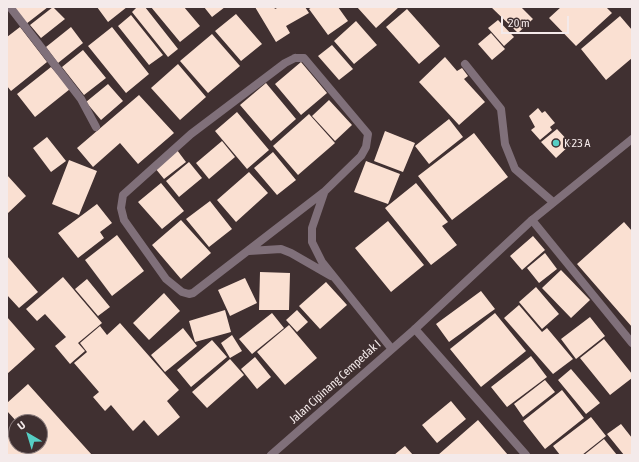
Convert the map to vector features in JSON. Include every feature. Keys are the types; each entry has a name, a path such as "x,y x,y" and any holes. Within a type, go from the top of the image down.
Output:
{"street":[{"path":"10,7 81,99 96,127"},
{"path":"296,58 304,58 368,134 366,147 360,156 324,192 249,251 193,293 189,294 182,292 166,279 124,220 121,208 123,195 191,134 285,63 296,58"},
{"path":"465,64 501,109 505,144 514,169 553,202"},
{"name":"Jalan Cipinang Cempedak I","path":"272,455 415,328 532,220 632,139"},
{"path":"324,192 312,228 312,242 322,262 391,348"},
{"path":"532,220 632,343"},
{"path":"249,251 281,249 291,253 337,280"},
{"path":"415,328 526,455"}],"building":[{"path":"13,7 48,7 26,24"},
{"path":"53,7 65,19 41,38 30,25"},
{"path":"97,7 127,7 108,22"},
{"path":"137,7 145,7 178,49 168,57 132,12"},
{"path":"151,7 184,7 200,26 180,42"},
{"path":"204,7 225,7 212,17"},
{"path":"255,7 274,7 275,9 279,7 305,7 309,13 286,26 290,33 276,42"},
{"path":"312,7 338,7 348,21 328,35 309,9"},
{"path":"357,7 399,7 376,28"},
{"path":"491,7 521,7 533,19 518,33"},
{"path":"561,7 606,7 612,13 576,46 549,18"},
{"path":"407,9 440,46 419,64 386,27"},
{"path":"236,14 262,44 241,61 215,31"},
{"path":"131,15 163,55 149,65 118,26"},
{"path":"620,16 632,30 632,58 606,80 581,49"},
{"path":"498,20 514,37 504,46 488,28"},
{"path":"356,21 377,45 354,64 334,41"},
{"path":"20,27 47,62 11,91 7,86 7,37"},
{"path":"71,27 83,43 58,63 46,47"},
{"path":"112,27 149,74 126,93 88,46"},
{"path":"491,33 505,49 492,60 478,44"},
{"path":"212,34 240,66 208,93 180,61"},
{"path":"332,45 353,69 339,80 318,56"},
{"path":"83,50 106,78 84,95 62,67"},
{"path":"445,57 457,71 462,68 468,76 464,79 485,102 459,125 419,82"},
{"path":"301,62 327,93 301,115 275,84"},
{"path":"178,64 206,97 180,120 151,88"},
{"path":"51,67 70,89 35,117 17,94"},
{"path":"266,83 296,119 271,141 240,105"},
{"path":"108,84 123,101 101,120 86,102"},
{"path":"139,95 174,133 138,164 120,143 93,167 77,148"},
{"path":"329,100 352,125 335,141 312,116"},
{"path":"538,108 542,113 545,111 555,123 550,127 552,130 540,140 531,130 535,127 529,116"},
{"path":"237,112 269,150 247,169 215,131"},
{"path":"309,114 335,143 298,175 273,146"},
{"path":"449,119 463,137 429,164 415,146"},
{"name":"K 23 A","path":"557,129 571,144 556,158 541,142"},
{"path":"385,131 415,143 403,172 374,161"},
{"path":"474,133 508,177 452,220 418,176"},
{"path":"47,137 66,161 51,172 33,148"},
{"path":"222,141 235,157 209,179 196,163"},
{"path":"177,150 186,162 164,179 155,168"},
{"path":"273,152 296,180 277,195 254,168"},
{"path":"69,160 97,171 79,215 52,204"},
{"path":"366,161 400,174 388,204 354,192"},
{"path":"189,162 202,178 179,197 166,181"},
{"path":"249,172 268,193 236,222 217,200"},
{"path":"7,175 26,196 7,214"},
{"path":"161,183 184,211 162,229 138,202"},
{"path":"416,183 448,222 442,226 457,245 431,265 385,208"},
{"path":"210,201 232,229 209,247 186,219"},
{"path":"97,204 112,223 100,232 104,238 78,258 58,233"},
{"path":"181,220 211,253 181,279 152,245"},
{"path":"388,221 424,265 391,292 355,248"},
{"path":"624,222 632,231 632,327 577,264"},
{"path":"117,235 144,271 112,296 85,260"},
{"path":"533,236 545,250 522,270 510,256"},
{"path":"545,253 557,269 539,283 527,268"},
{"path":"7,256 38,292 19,308 7,295"},
{"path":"561,270 590,300 571,318 542,288"},
{"path":"260,272 290,273 289,310 259,310"},
{"path":"63,277 102,323 78,343 85,351 70,364 55,346 66,337 45,314 37,321 26,309"},
{"path":"245,278 257,303 230,316 218,290"},
{"path":"87,279 110,307 98,316 75,289"},
{"path":"326,282 347,305 320,329 299,306"},
{"path":"536,287 559,314 542,329 519,302"},
{"path":"481,291 495,309 449,342 436,324"},
{"path":"164,293 180,311 149,340 133,323"},
{"path":"519,305 542,332 547,328 573,359 553,374 504,318"},
{"path":"225,310 231,332 195,342 189,321"},
{"path":"297,310 308,322 297,332 286,320"},
{"path":"272,313 284,328 252,354 239,339"},
{"path":"495,313 526,351 481,387 450,349"},
{"path":"7,317 35,349 7,374"},
{"path":"590,317 605,336 576,359 561,339"},
{"path":"120,323 179,390 167,401 180,417 158,436 144,420 133,431 111,405 105,411 93,397 99,392 74,363 87,352 80,343 100,326 107,335"},
{"path":"289,325 317,358 285,385 257,352"},
{"path":"183,328 197,346 165,372 151,355"},
{"path":"232,335 242,351 230,358 221,343"},
{"path":"604,339 632,374 632,378 610,395 580,358"},
{"path":"212,340 227,357 191,387 177,370"},
{"path":"531,356 547,377 507,407 491,387"},
{"path":"255,357 271,377 257,389 241,369"},
{"path":"230,359 244,375 207,408 192,392"},
{"path":"571,369 600,403 586,414 558,380"},
{"path":"545,380 555,392 523,417 514,404"},
{"path":"28,384 92,455 7,455 8,437 8,454 48,454 48,414 10,414 7,411 7,403"},
{"path":"562,390 584,418 545,449 523,421"},
{"path":"451,401 466,419 437,443 422,425"},
{"path":"591,417 606,436 582,455 560,455 553,446"},
{"path":"478,420 508,455 438,455"},
{"path":"621,424 632,438 632,455 624,455 607,434"},
{"path":"604,439 617,455 584,455"},
{"path":"405,446 413,455 394,455"}],"place":[{"name":"K 23 A","path":"556,143"}]}
